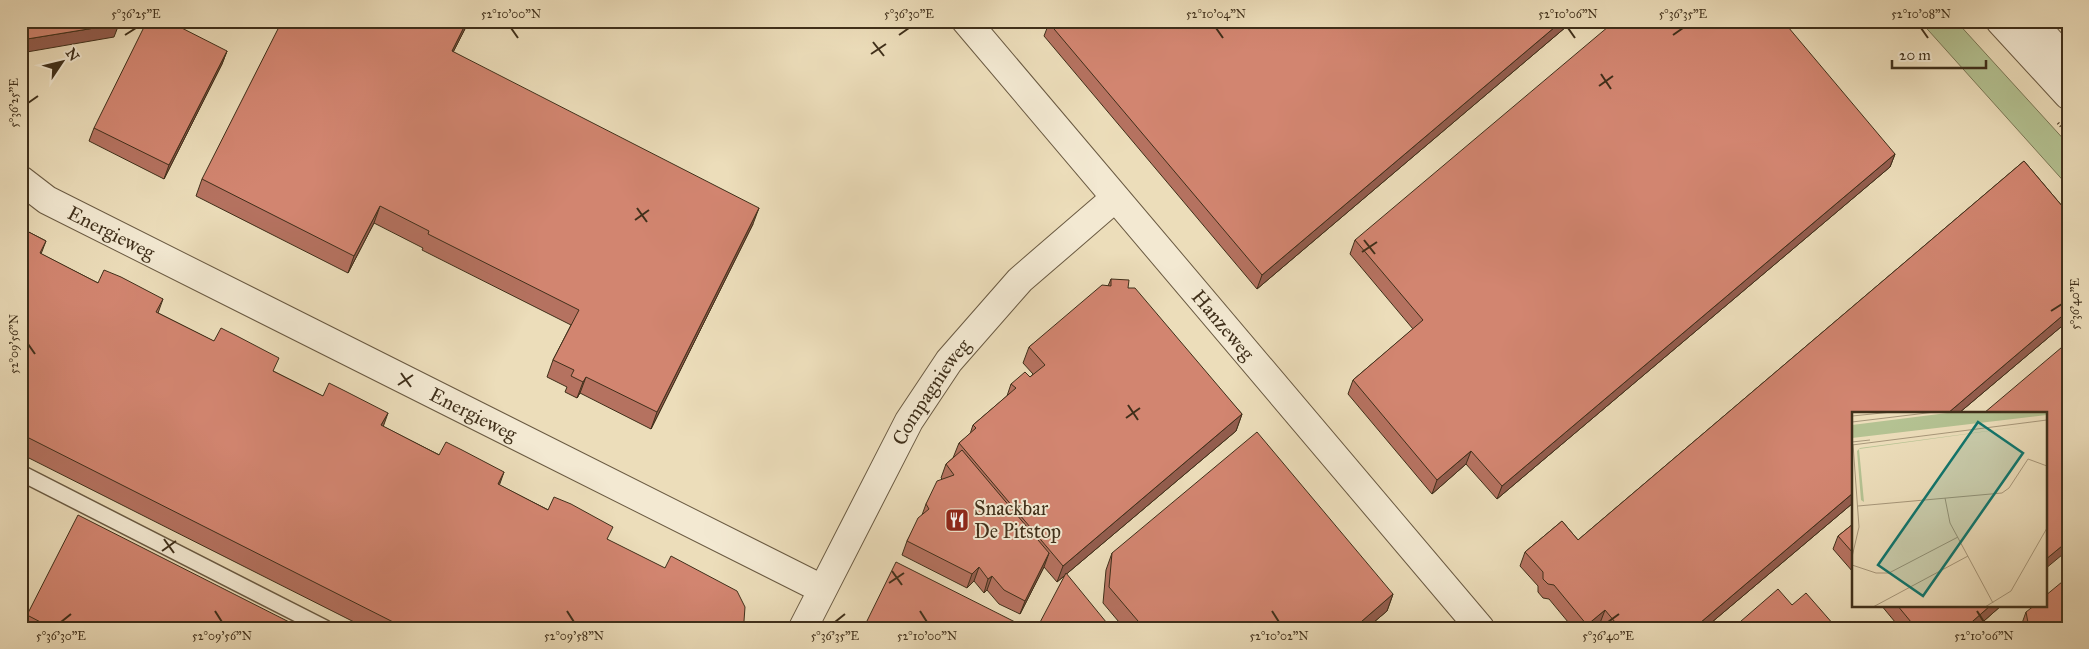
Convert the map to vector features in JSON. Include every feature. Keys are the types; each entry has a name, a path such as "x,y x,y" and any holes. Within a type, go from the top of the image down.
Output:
{"street":[{"name":"Hanzeweg","path":"966,21 1480,628"},
{"path":"2000,21 2068,95"},
{"path":"2031,21 2068,62"},
{"name":"Energieweg","path":"21,180 47,200 822,589"},
{"name":"Compagnieweg","path":"803,628 909,420 950,361 1020,280 1115,198"}],"lane":[{"path":"21,473 325,628"}],"green space":[{"path":"1920,21 1956,21 2068,144 2068,186"}],"building":[{"path":"21,21 119,21 119,24 21,40"},
{"path":"147,21 168,21 227,51 169,165 94,128"},
{"path":"282,21 467,21 452,51 759,208 657,412 586,377 583,382 571,376 574,370 553,360 579,310 428,234 429,231 380,206 354,256 202,179"},
{"path":"1051,21 1562,21 1262,275 1049,23"},
{"path":"1615,21 1783,21 1895,154 1502,486 1471,451 1437,480 1353,380 1423,320 1355,240"},
{"path":"2024,161 2068,213 2068,311 1949,412 1852,412 1852,494 1694,628 1620,628 1605,610 1587,625 1554,585 1548,584 1543,579 1543,572 1525,552 1562,521 1578,540"},
{"path":"21,228 46,241 40,253 98,283 104,270 121,277 163,299 156,312 214,341 221,328 279,358 273,371 323,396 329,383 388,413 381,425 439,455 446,442 504,472 498,484 548,510 554,497 571,504 613,527 607,539 665,568 671,556 737,591 745,607 744,621 740,628 405,628 21,434"},
{"path":"1111,279 1129,280 1128,288 1135,288 1242,414 1063,566 959,443 976,428 973,425 1016,388 1011,384 1025,372 1030,377 1045,365 1029,347 1102,285 1111,286"},
{"path":"2068,342 2068,541 2046,559 2046,412 1985,412"},
{"path":"1257,432 1393,594 1354,628 1144,628 1109,587 1112,553"},
{"path":"962,450 1049,553 1025,601 1004,590 992,576 988,579 979,567 972,574 907,541 918,518 929,509 926,504 937,481 954,475 946,464"},
{"path":"78,515 301,628 52,628 27,615"},
{"path":"1852,525 1852,552 1838,536"},
{"path":"896,562 1027,628 870,628 865,625"},
{"path":"1066,573 1111,628 1037,628"},
{"path":"2068,577 2068,628 2029,628 2026,612 2034,606 2046,606 2046,595"},
{"path":"1778,589 1792,605 1806,593 1834,625 1831,628 1733,628"},
{"path":"1898,606 1990,606 1965,628 1916,628"}],"place":[{"name":"Snackbar De Pitstop","path":"957,520"}]}
